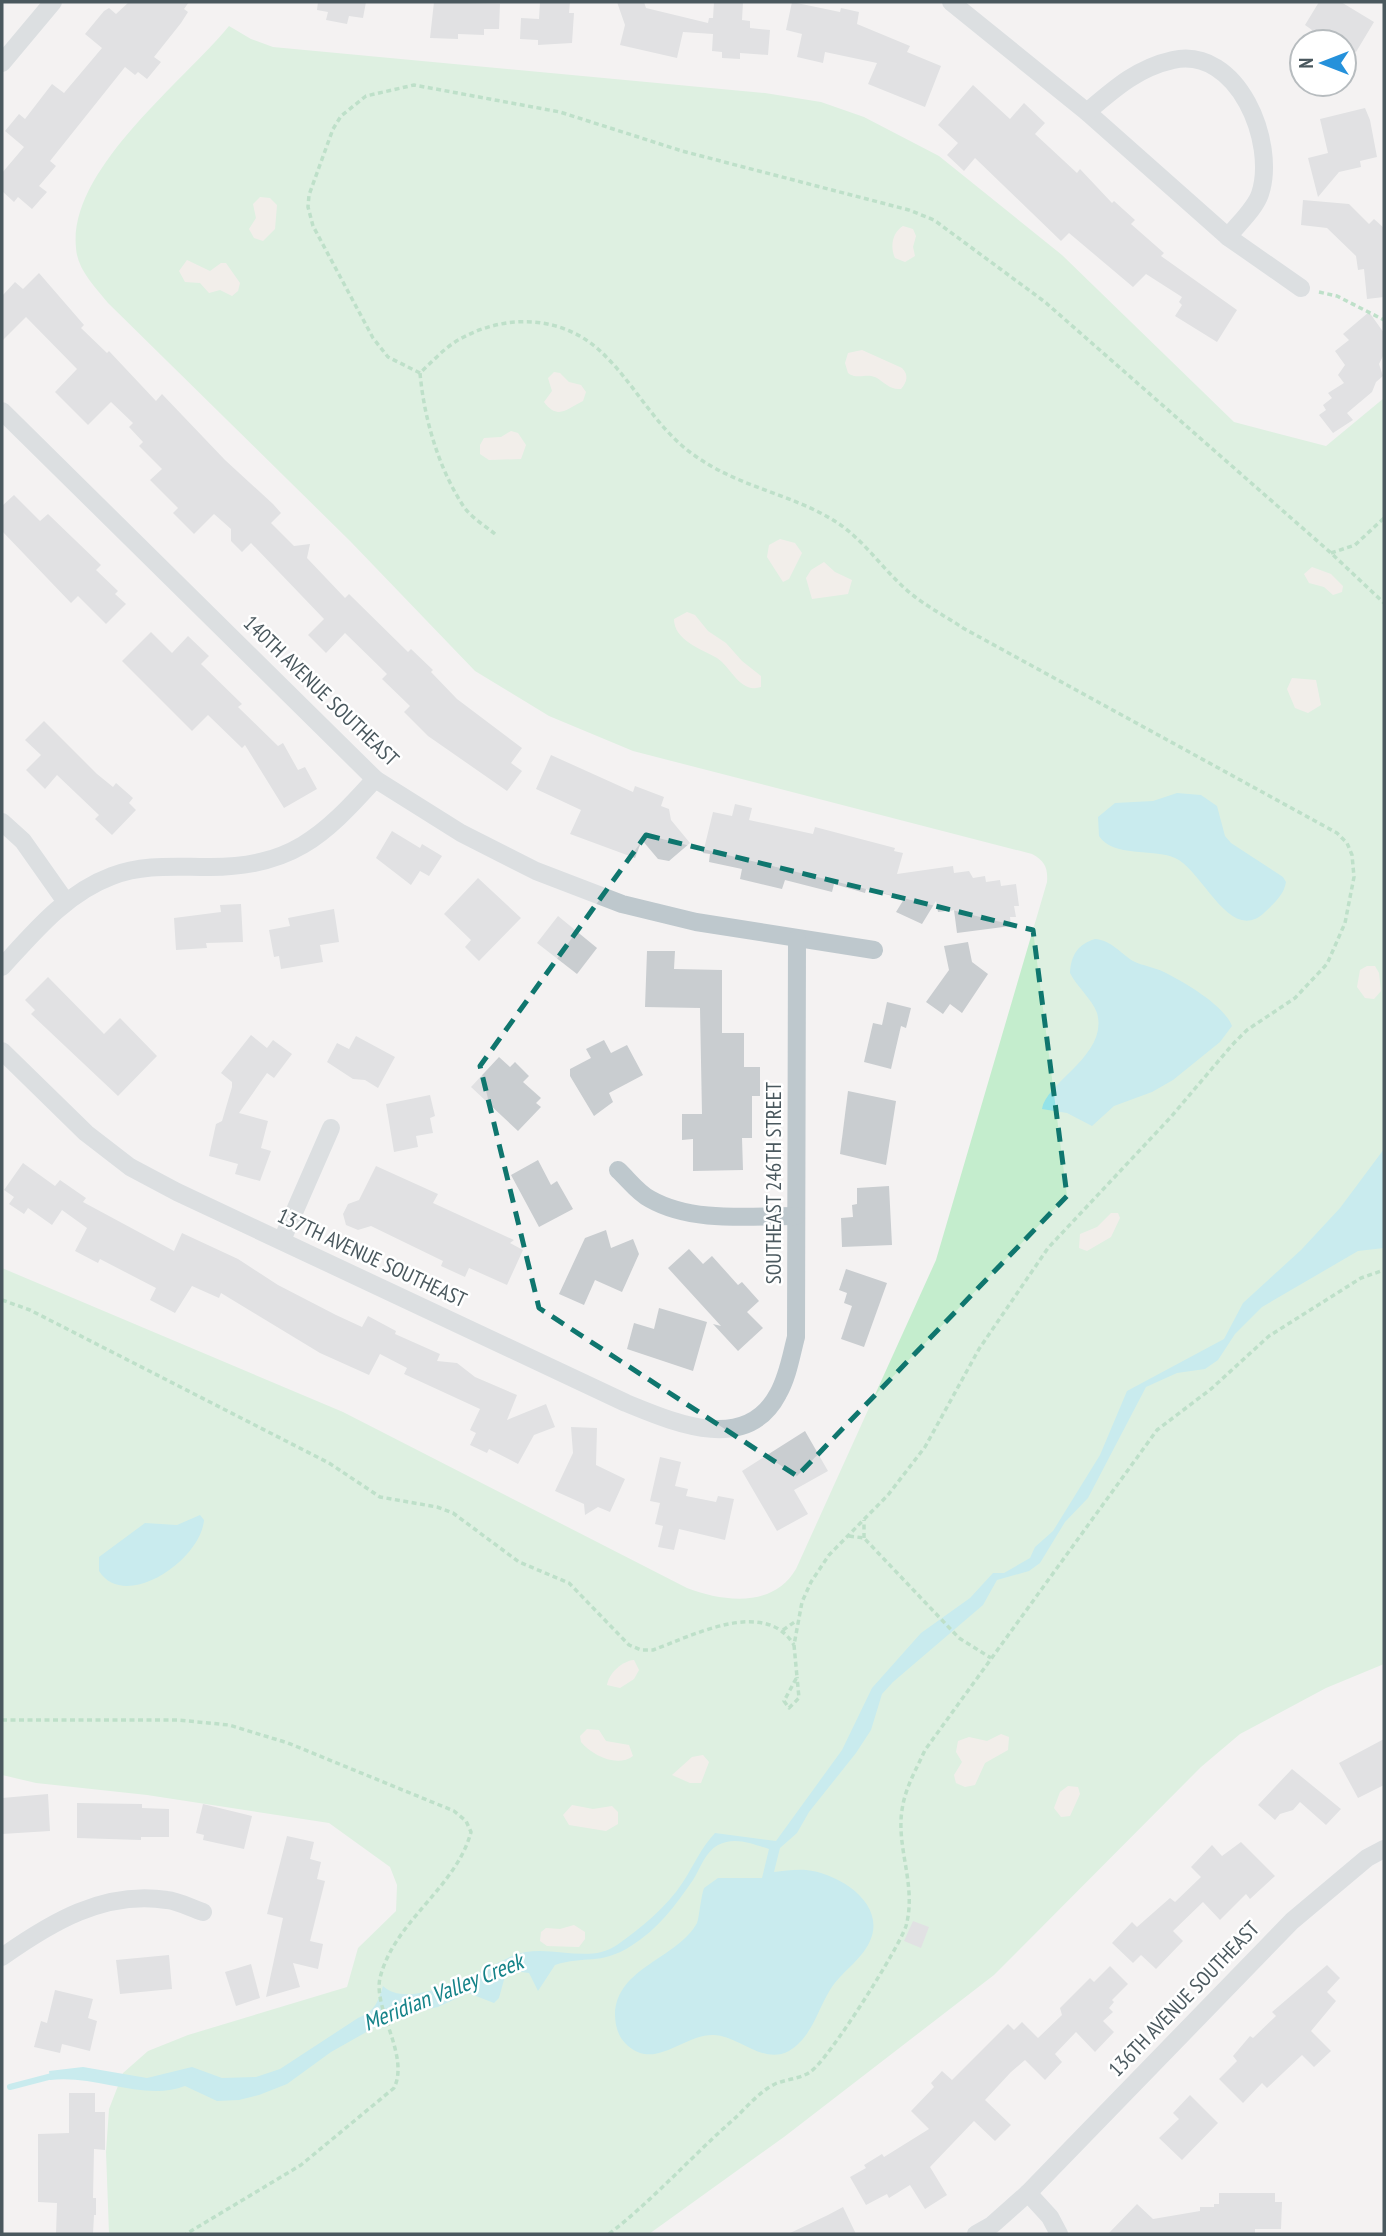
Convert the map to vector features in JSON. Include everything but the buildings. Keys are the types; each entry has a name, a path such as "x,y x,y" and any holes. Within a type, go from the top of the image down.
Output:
{"street":[{"path":"2,64 53,2"},
{"path":"951,2 1087,112 1228,237 1301,288"},
{"path":"1087,112 1134,73 1175,60 1206,63 1237,84 1257,123 1264,158 1259,195 1228,237"},
{"name":"140TH AVENUE SOUTHEAST","path":"2,411 375,779 461,832 536,871 622,904 696,922 874,950"},
{"path":"2,967 66,902 90,885 128,871 160,866 232,867 263,862 297,851 337,821 375,779"},
{"path":"2,822 23,841 66,902"},
{"name":"SOUTHEAST 246TH STREET","path":"758,1416 777,1398 787,1377 796,1337 797,939"},
{"name":"137TH AVENUE SOUTHEAST","path":"2,1051 86,1133 130,1167 660,1417 717,1431 736,1428 758,1416"},
{"path":"282,1240 331,1128"},
{"path":"618,1170 648,1198 673,1210 716,1215 796,1216"},
{"name":"136TH AVENUE SOUTHEAST","path":"976,2234 992,2225 1028,2193 1292,1921 1367,1858 1384,1849"},
{"path":"2,1957 78,1910 124,1900 167,1899 203,1912"},
{"path":"1028,2193 1050,2217 1059,2234"}],"path":[{"path":"420,373 388,357 373,338 313,226 308,207 309,195 333,129 349,107 366,96 414,85 549,109 682,151 922,214 1035,295 1331,552 1384,603"},
{"path":"1301,288 1337,296 1384,320"},
{"path":"420,373 459,339 502,322 527,320 564,328 598,349 651,413 693,455 738,481 829,517 855,533 913,595 963,628 1337,833 1347,843 1352,855 1354,877 1349,906 1327,964 1295,998 1247,1030 1232,1045 1170,1118 1058,1236 979,1349 925,1447 865,1518 829,1555 811,1582 798,1619 794,1645 799,1698 789,1708 784,1701 797,1677"},
{"path":"420,373 423,403 435,443 462,505 495,534"},
{"path":"1331,552 1355,545 1384,518"},
{"path":"609,2234 642,2209 705,2144 762,2094 773,2085 810,2072 829,2050 885,1965 906,1927 910,1892 901,1812 907,1789 926,1751 1157,1430 1211,1389 1269,1336 1361,1278 1384,1270"},
{"path":"2,1300 30,1310 317,1457 380,1497 453,1513 519,1562 569,1583 629,1645 653,1650 744,1620 781,1631 794,1645"},
{"path":"864,1538 865,1518"},
{"path":"847,1537 864,1538 959,1638 991,1658"},
{"path":"781,1631 793,1626 798,1619"},
{"path":"2,1720 178,1720 229,1725 288,1743 453,1811 466,1821 471,1832 452,1868 394,1944 382,1971 380,1995 389,2022 397,2082 390,2093 301,2165 186,2234"}],"highlighted area":[{"path":"646,835 1033,930 1067,1196 797,1476 539,1308 480,1066"}],"green space":[{"path":"229,26 251,39 273,47 765,93 821,102 864,117 939,156 1062,255 1234,422 1326,446 1384,398 1384,1664 1326,1688 1240,1734 1201,1767 994,1975 784,2137 649,2234 109,2234 106,2152 109,2109 123,2073 148,2051 188,2035 347,1987 358,1948 396,1911 397,1885 390,1867 329,1823 147,1795 36,1783 2,1775 2,1268 343,1412 687,1588 732,1598 761,1596 786,1582 796,1569 936,1260 1047,882 1047,873 1043,862 1032,854 633,751 549,716 475,671 350,541 108,303 88,277 77,256 78,218 90,188 132,129"}],"sand":[{"path":"260,197 270,198 277,205 275,229 263,241 254,238 249,229 256,218 253,204"},
{"path":"903,226 913,229 916,236 913,247 915,256 905,262 895,258 893,249 894,236"},
{"path":"187,260 210,271 221,263 226,263 240,283 238,291 232,296 220,290 209,293 200,283 185,282 179,271"},
{"path":"862,350 902,368 906,378 901,389 890,387 875,377 848,373 845,363 848,353"},
{"path":"554,372 560,373 569,382 581,385 586,392 583,401 559,412 549,408 544,402 552,391 548,378"},
{"path":"511,431 518,433 526,445 521,459 489,460 480,454 480,445 484,438 501,437"},
{"path":"780,539 795,543 802,553 789,579 783,582 767,557 769,545"},
{"path":"824,562 835,572 852,580 848,594 812,599 806,578 811,570"},
{"path":"1312,567 1331,574 1343,586 1342,592 1333,595 1324,587 1309,583 1304,574"},
{"path":"687,612 695,615 708,631 726,643 742,661 761,676 761,687 747,687 717,658 678,633 674,619"},
{"path":"1292,678 1316,680 1321,705 1308,713 1295,708 1287,689"},
{"path":"1375,966 1379,973 1381,991 1374,999 1365,998 1357,987 1360,970"},
{"path":"1111,1213 1118,1213 1120,1218 1111,1237 1087,1251 1079,1248 1080,1234 1097,1227"},
{"path":"634,1660 639,1670 634,1679 620,1688 607,1685 617,1668"},
{"path":"587,1729 599,1730 606,1741 629,1745 633,1756 620,1761 598,1755 581,1742 580,1736"},
{"path":"1001,1734 1009,1737 1008,1750 985,1763 975,1785 965,1787 956,1783 954,1775 962,1762 956,1752 958,1741 969,1737 987,1741"},
{"path":"703,1755 709,1762 701,1783 690,1783 672,1775 692,1757"},
{"path":"1068,1786 1078,1787 1080,1794 1070,1816 1061,1817 1054,1808 1060,1792"},
{"path":"572,1805 593,1809 612,1806 618,1812 618,1824 606,1831 569,1825 563,1815"},
{"path":"574,1925 585,1932 585,1939 579,1947 547,1946 540,1941 541,1932 546,1928 560,1929"}],"water":[{"path":"1177,793 1201,795 1217,806 1225,836 1231,843 1283,877 1286,882 1283,891 1265,912 1252,920 1240,920 1217,902 1196,876 1175,858 1123,850 1105,843 1099,836 1098,817 1115,803 1153,801"},
{"path":"1095,939 1111,944 1133,961 1164,972 1192,988 1221,1010 1232,1026 1220,1042 1173,1080 1152,1092 1114,1106 1092,1126 1067,1113 1042,1109 1046,1099 1076,1067 1094,1042 1098,1028 1097,1013 1070,973 1076,951"},
{"path":"1384,1149 1384,1248 1358,1251 1262,1307 1235,1334 1218,1360 1205,1369 1177,1373 1146,1387 1088,1498 1065,1522 1040,1563 1029,1571 997,1580 983,1605 882,1694 871,1730 856,1753 809,1812 797,1833 780,1848 774,1872 819,1872 845,1884 866,1903 872,1914 873,1927 866,1948 825,1998 809,2031 789,2051 770,2055 714,2035 702,2036 668,2050 647,2054 636,2051 625,2043 617,2030 615,2014 618,1998 637,1974 688,1935 697,1923 704,1888 718,1878 762,1878 769,1849 731,1841 718,1845 710,1852 680,1899 665,1916 640,1940 620,1952 601,1958 555,1965 538,1991 529,1973 514,1971 505,1976 499,1998 494,2003 468,1993 438,2007 393,2017 331,2052 287,2084 259,2095 239,2100 217,2101 185,2086 153,2091 67,2079 50,2080 49,2071 83,2067 147,2078 192,2067 222,2078 256,2077 280,2069 368,2012 377,2001 383,1986 395,1993 428,1991 447,1986 525,1952 580,1954 605,1951 617,1945 669,1900 715,1833 776,1841 842,1750 872,1688 921,1633 970,1598 993,1573 1004,1573 1030,1558 1035,1547 1053,1531 1100,1455 1127,1391 1224,1339 1243,1303 1301,1250 1340,1208"},
{"path":"200,1515 204,1520 200,1535 190,1551 160,1576 126,1586 111,1582 99,1571 99,1557 145,1523 177,1525"}],"waterway":[{"name":"Meridian Valley Creek","path":"10,2087 56,2075"}]}
